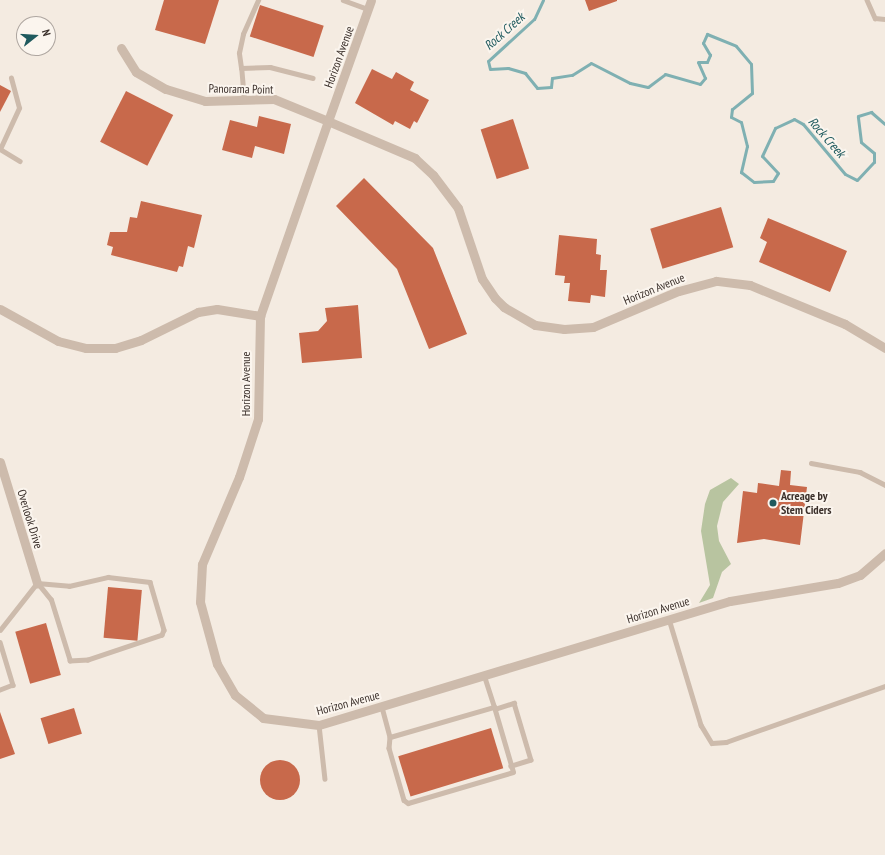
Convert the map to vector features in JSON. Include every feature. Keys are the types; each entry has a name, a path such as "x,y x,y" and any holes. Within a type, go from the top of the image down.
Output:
{"street":[{"name":"Horizon Avenue","path":"370,4 260,316 258,419 239,477 202,564 200,602 217,664 235,695 263,718 319,725 748,596 838,583 860,575 885,553"},
{"name":"Panorama Point","path":"121,48 136,72 166,88 205,101 274,99 328,121"},
{"name":"Horizon Avenue","path":"328,121 415,158 433,175 458,208 482,279 495,298 504,307 535,325 564,330 593,327 678,290 716,281 750,285 845,324 885,348"},
{"path":"0,309 58,341 86,348 115,348 141,340 198,312 216,309 260,316"},
{"name":"Overlook Drive","path":"0,462 37,583"}],"lane":[{"path":"244,100 239,53 244,34 258,0"},
{"path":"342,0 370,4"},
{"path":"867,0 875,18 885,19"},
{"path":"241,68 270,66 313,78"},
{"path":"11,78 19,108 0,149 20,161"},
{"path":"811,463 860,472 885,485"},
{"path":"108,577 150,582 164,630 150,641 88,660 70,661 50,600 37,583 69,586 108,577"},
{"path":"0,630 37,583"},
{"path":"670,619 701,725 712,742 726,742 885,686"},
{"path":"0,642 13,685 0,690"},
{"path":"382,707 390,737 392,756 404,800 408,803 513,772 484,676"},
{"path":"390,737 514,703 531,760 512,766"},
{"path":"319,725 325,779"}],"green space":[{"path":"731,478 739,484 723,502 717,526 719,541 731,564 722,572 713,598 699,603 710,585 701,531 705,504 710,490"}],"building":[{"path":"164,0 219,0 205,44 155,30"},
{"path":"585,0 617,0 617,1 589,11"},
{"path":"260,5 324,26 314,57 250,36"},
{"path":"372,69 392,79 396,72 414,82 410,90 429,100 417,123 414,121 410,129 395,121 393,125 355,103"},
{"path":"0,85 11,91 0,112"},
{"path":"126,91 173,115 147,166 100,142"},
{"path":"259,116 291,124 284,154 255,146 252,158 222,150 230,120 257,127"},
{"path":"513,119 529,168 497,179 481,130"},
{"path":"364,178 433,248 467,334 429,349 397,269 336,206"},
{"path":"141,201 202,215 194,248 188,246 183,267 179,266 177,272 111,255 113,247 107,245 110,232 127,232 130,217 137,218"},
{"path":"721,207 733,247 663,269 650,229"},
{"path":"768,218 847,251 830,292 759,262 767,242 760,238"},
{"path":"559,235 597,239 596,254 601,255 600,270 607,270 605,297 591,295 590,303 568,301 570,283 564,283 565,276 555,275"},
{"path":"358,305 362,358 302,363 299,333 318,331 327,321 325,308"},
{"name":"Acreage by Stem Ciders","path":"781,470 791,471 790,485 807,487 800,545 764,539 737,543 743,491 757,493 758,483 779,486"},
{"path":"108,587 142,590 137,641 104,638"},
{"path":"46,623 61,675 30,684 15,632"},
{"path":"74,708 82,734 48,744 41,718"},
{"path":"0,712 15,754 0,759"},
{"path":"491,728 503,768 411,797 398,756"},
{"path":"284,760 291,763 297,769 300,780 299,788 291,797 284,800 276,800 269,797 261,788 260,776 263,769 272,761"}],"waterway":[{"name":"Rock Creek","path":"543,0 534,19 488,61 490,69 508,68 525,73 537,88 551,87 552,78 572,75 591,63 630,83 648,87 665,74 700,84 705,78 698,62 707,62 710,55 703,43 707,34 736,46 751,64 752,93 732,109 731,117 741,122 747,146 741,172 754,182 773,181 778,173 762,156 775,128 794,119 803,124 845,174 857,180 874,162 874,153 861,142 858,116 871,112 885,124"}],"place":[{"name":"Acreage by Stem Ciders","path":"773,503"}]}
